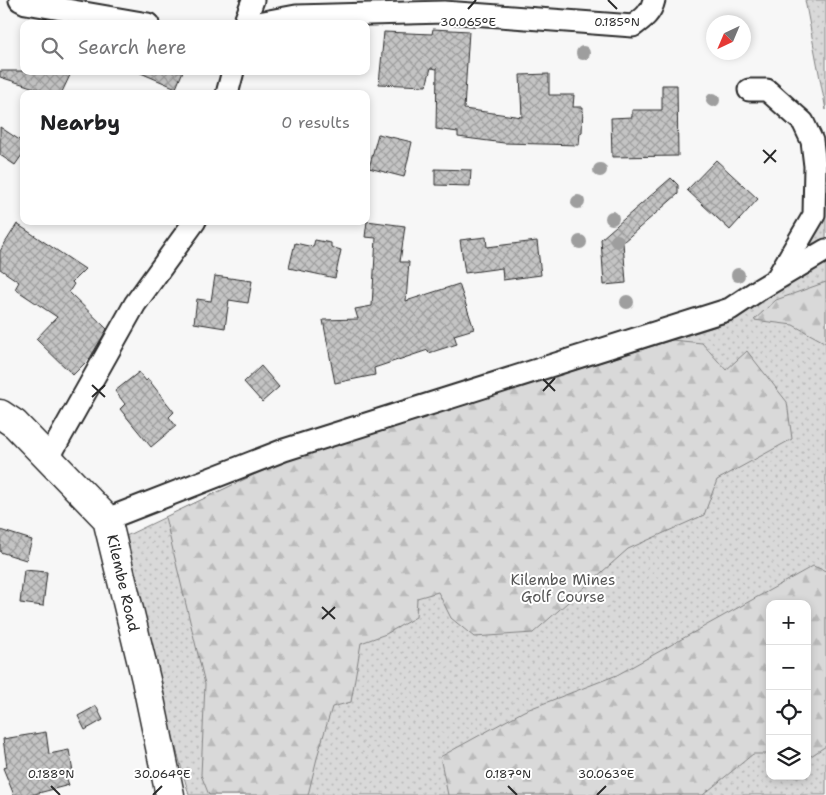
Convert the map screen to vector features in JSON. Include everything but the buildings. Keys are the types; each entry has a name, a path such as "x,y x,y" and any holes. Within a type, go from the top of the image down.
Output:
{"main road":[{"name":"Kilembe Road","path":"0,414 15,424 49,457 108,519 146,680 170,795"}],"street":[{"path":"20,0 26,3 125,20"},
{"path":"246,20 253,0"},
{"path":"274,20 296,16 444,12 633,26 646,16 652,8 654,0"},
{"path":"229,90 232,75"},
{"path":"749,90 767,90 803,122 812,141 815,166 814,215 775,281"},
{"path":"49,457 135,304 192,225"},
{"path":"108,519 284,450 730,309 826,250"}],"green space":[{"path":"805,0 826,0 826,110"},
{"path":"812,141 826,142 826,238 784,266 814,207"},
{"name":"Kilembe Mines Golf Course","path":"826,258 826,795 189,795 169,723 124,537 283,461 730,322"},
{"path":"826,282 826,343 793,325 754,320 776,300"},
{"path":"672,340 702,343 726,370 747,351 787,402 792,439 717,480 704,515 628,549 533,633 474,637 451,618 438,592 417,598 416,617 386,634 361,643 351,702 332,707 308,795 209,795 201,775 205,684 165,517 283,461"},
{"path":"813,566 826,571 826,746 811,756 811,600 766,600 766,754 753,754 703,795 448,795 440,757 524,711 617,675"}]}
